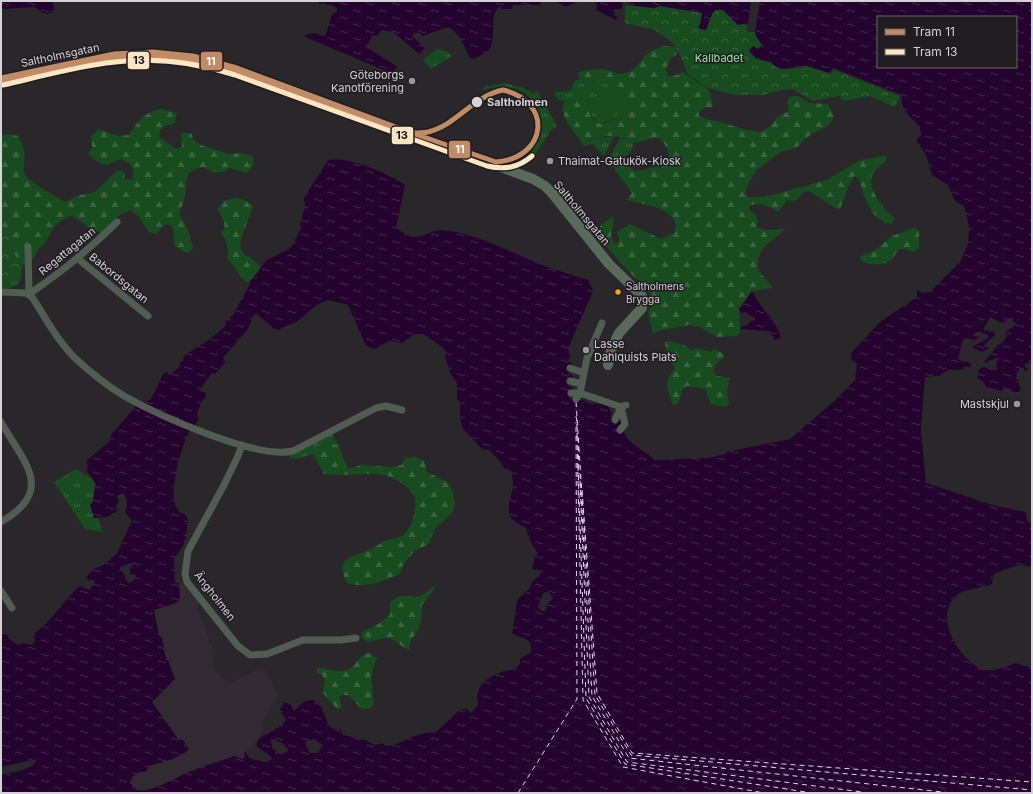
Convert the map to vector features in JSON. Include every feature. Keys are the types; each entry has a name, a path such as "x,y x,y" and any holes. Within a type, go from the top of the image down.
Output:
{"street":[{"name":"Saltholmsgatan","path":"1,80 115,56 152,54 193,58 237,70 533,179 545,186 552,193 609,264 642,296 642,308 619,333 611,350 608,365"},
{"name":"Regattagatan","path":"29,294 54,277 117,222"},
{"path":"28,247 29,294 77,359 124,396 204,434 242,445 285,453 293,451 376,408 386,406 402,410"},
{"name":"Babordsgatan","path":"77,258 148,316"},
{"path":"1,292 29,294"},
{"path":"576,399 580,393 587,358 602,323"},
{"path":"570,368 584,373"},
{"path":"570,381 582,384"},
{"path":"571,393 580,393 595,400 624,406"},
{"path":"615,420 624,406"},
{"path":"620,430 625,424 624,406"},
{"path":"1,422 33,482 32,492 28,499 8,518 1,522"},
{"name":"Ängholmen","path":"242,445 230,474 188,551 185,574 187,582 238,646 250,655 267,654 303,640 341,640 356,638"},
{"path":"1,591 12,608"}],"shaded area":[{"path":"179,583 199,589 198,609 213,650 214,668 226,682 231,683 258,669 265,670 279,696 263,720 263,730 253,746 244,753 245,757 242,759 190,772 171,782 147,790 137,790 130,783 134,775 149,766 173,759 189,750 183,740 178,739 152,702 173,681 168,660 166,660 163,653 165,652 162,638 159,635 154,610 176,603 180,599"}],"green space":[{"name":"Kallbadet","path":"661,1 660,6 702,13 700,25 709,23 712,14 716,10 723,10 729,14 760,1 756,36 762,45 758,49 753,46 749,51 757,59 794,69 807,66 815,69 833,68 900,96 895,107 870,96 844,101 839,96 813,101 792,89 781,90 763,95 734,95 705,87 687,73 683,61 673,43 655,30 625,23 625,7 627,5 653,8"},
{"path":"666,46 674,47 677,54 671,58 666,69 668,76 674,76 683,72 710,91 713,107 704,108 699,112 699,116 704,118 757,132 765,130 788,111 787,101 791,96 798,96 810,103 828,104 832,111 832,121 824,128 807,137 797,147 780,152 756,171 745,193 748,197 765,197 827,180 860,160 886,156 886,161 874,172 872,185 873,191 881,204 895,219 891,224 884,222 873,213 863,193 859,179 854,176 840,209 837,209 809,191 802,193 796,201 787,200 778,212 765,205 750,205 749,210 756,215 758,223 756,227 765,230 785,229 762,250 759,256 758,270 773,288 752,291 739,309 740,333 736,336 717,337 700,327 689,325 653,333 648,312 651,307 651,298 647,288 634,277 599,238 600,226 611,217 614,219 611,236 614,243 617,244 619,240 617,232 630,224 661,239 674,233 676,225 673,218 668,213 651,206 627,200 632,193 613,167 613,164 623,160 634,170 640,171 663,163 667,160 669,152 658,137 634,143 633,138 625,139 614,136 606,136 582,143 563,113 564,102 576,101 585,104 594,120 598,123 603,124 612,120 626,104 619,87 584,78 579,79 578,72 600,69 619,74 630,72 650,52"},
{"path":"437,49 446,51 452,56 431,69 423,60"},
{"path":"584,78 619,87 626,104 618,114 608,121 599,124 581,102 563,101 557,98 554,92 570,91 575,81"},
{"path":"504,83 524,88 533,94 537,91 557,126 551,130 533,158 528,155 537,142 541,129 541,116 535,104 526,94 514,88 499,87 482,91 484,87"},
{"path":"619,87 626,104 597,117 589,99"},
{"path":"161,109 177,113 175,123 160,130 159,137 176,149 182,147 181,133 191,133 194,140 201,145 229,154 241,153 253,156 253,166 246,173 230,168 223,172 216,172 210,171 203,167 192,171 189,174 184,200 179,213 188,230 193,248 190,252 184,252 175,246 171,225 167,224 161,228 157,234 149,232 138,216 130,210 117,217 101,233 71,216 63,220 54,228 46,241 37,250 32,260 22,265 18,261 5,232 1,227 1,135 8,134 18,136 24,149 24,172 26,176 43,189 66,202 76,196 95,192 118,170 124,172 125,179 132,180 134,170 129,163 121,159 106,165 98,162 88,154 92,148 91,136 99,129 118,136 129,135 146,115 155,110"},
{"path":"614,136 604,156 593,144 585,146 582,143 598,138"},
{"path":"620,138 633,138 634,145 630,152 614,164 613,167 608,161"},
{"path":"235,198 245,200 253,206 240,244 241,250 245,255 250,257 262,268 251,280 247,282 241,277 227,259 227,245 221,233 224,224 218,209 224,201"},
{"path":"1,227 8,235 13,252 22,265 21,279 17,285 10,288 1,289"},
{"path":"914,228 919,231 919,248 913,252 906,249 899,249 891,260 880,264 866,263 860,259 861,256 874,251 892,236"},
{"path":"669,341 684,345 691,350 697,348 711,352 714,349 724,354 724,358 717,362 714,373 717,376 730,378 727,389 729,404 725,407 711,404 705,389 687,386 683,389 678,404 674,405 668,389 669,378 675,368 667,356 665,342"},
{"path":"332,434 338,445 330,443 319,446 313,454 297,459 290,458 289,456"},
{"path":"330,443 338,445 348,469 361,465 390,467 402,465 405,458 415,457 424,460 427,472 447,482 452,490 455,503 453,512 434,530 429,544 414,551 403,565 400,574 380,582 367,585 354,585 347,583 342,568 347,559 373,548 387,540 402,536 406,532 412,523 415,507 415,496 405,485 394,478 384,475 324,474 313,454 319,446"},
{"path":"76,469 95,481 93,501 102,532 85,529 54,482"},
{"path":"437,585 422,605 419,627 411,640 409,650 389,638 365,641 361,635 363,631 374,627 390,615 390,602 404,596 419,596"},
{"path":"369,653 377,658 371,675 374,704 370,709 362,709 348,695 342,695 339,698 342,707 338,710 323,693 325,679 322,675 317,673 317,668 338,671 346,670 352,667 362,656"}],"water":[{"path":"1,1 53,1 54,10 48,14 43,13 34,7 1,9"},
{"path":"318,1 541,1 540,5 513,5 512,9 502,9 500,6 494,15 493,38 490,48 485,53 474,59 470,58 459,37 448,27 422,36 420,33 414,33 412,36 425,48 419,54 393,32 382,30 377,36 373,35 366,47 398,67 391,73 305,37 305,35 314,33 324,36 332,14 337,11 337,8 331,5 322,3 319,5"},
{"path":"555,1 580,1 565,7"},
{"path":"592,1 622,1 622,9 615,9 614,15 618,18 616,20 596,10 597,4"},
{"path":"627,1 1032,1 1032,364 1029,362 1024,365 1028,370 1027,371 1020,369 1017,372 1016,379 1019,380 1018,382 1021,390 1017,392 1004,388 1002,391 986,387 983,381 977,378 979,369 984,367 992,371 997,366 996,363 1000,357 983,363 1007,336 1005,332 1017,324 1012,321 1014,319 1010,318 1002,323 990,317 983,330 994,332 995,335 984,345 989,348 982,352 972,347 988,338 988,335 976,332 973,336 980,337 975,340 966,338 962,342 958,359 971,364 970,367 959,370 948,370 939,376 925,377 921,429 926,483 996,506 1026,512 1027,521 1032,523 1032,567 1018,565 994,574 992,584 964,591 957,595 950,604 947,614 948,625 957,647 973,664 986,670 998,669 1015,663 1032,668 1032,793 1,793 1,633 8,634 8,638 18,645 23,643 32,645 35,640 33,634 52,617 80,586 89,590 95,583 94,580 87,580 85,578 95,568 104,565 117,553 132,521 125,512 127,502 123,493 117,496 119,501 116,506 117,511 107,517 94,518 90,505 93,501 96,484 87,471 87,460 110,441 111,435 136,406 151,399 163,374 166,371 169,375 181,366 179,364 184,360 183,357 226,325 225,322 233,315 251,280 267,260 289,249 301,228 300,224 305,206 304,198 328,160 346,160 368,166 405,185 396,228 405,234 412,237 418,237 441,230 460,233 491,243 544,266 588,280 593,291 568,349 570,357 568,361 573,364 568,373 573,376 567,385 573,388 569,398 607,405 612,413 610,417 620,422 621,420 625,434 629,439 655,460 708,458 726,454 726,452 790,439 833,402 855,380 857,364 852,360 851,353 881,321 917,297 917,290 923,293 930,292 960,262 968,244 969,226 964,206 955,201 948,185 932,175 926,155 917,142 917,138 921,136 920,127 904,109 902,95 833,68 830,73 806,66 784,69 775,66 771,62 757,59 749,51 753,46 758,49 762,45 755,32 747,31 748,26 743,24 738,25 723,10 716,10 712,14 706,30 700,29 698,26 700,25 702,13 660,6 654,8 627,5","holes":["328,300 348,305 365,344 373,349 378,348 386,342 390,341 402,343 415,334 423,334 446,351 445,356 450,373 457,383 457,399 460,402 460,419 463,429 482,449 489,450 500,461 503,468 510,470 513,479 513,487 509,502 510,516 526,528 528,537 538,554 535,556 532,569 540,572 540,575 532,582 529,589 517,600 512,633 528,640 530,643 531,652 520,659 520,663 516,668 495,674 482,684 479,689 477,699 478,705 471,713 466,708 457,712 435,733 422,734 392,745 386,746 382,743 375,745 366,740 343,735 341,728 339,732 329,726 320,704 312,700 305,701 294,711 291,705 284,702 280,710 286,720 283,724 260,738 257,742 257,747 272,757 271,760 265,762 249,758 246,752 244,753 245,757 242,759 235,756 194,770 156,787 137,790 130,783 136,774 146,772 149,766 173,759 189,750 183,740 178,739 152,702 175,679 168,660 166,660 162,638 159,635 154,610 176,603 180,599 179,583 175,583 174,559 183,546 188,520 185,514 178,510 175,502 175,479 184,443 188,433 199,419 197,414 202,401 206,397 205,392 199,391 212,373 215,374 226,362 223,358 247,330 252,320 251,319 256,313 273,328 279,330 297,322 312,308","131,563 133,565 130,569 130,574 136,575 136,578 128,583 120,567","543,593 550,593 553,599 549,602 545,611 542,611 538,607","271,738 282,743 288,751 282,754 272,748","314,739 323,745 318,753 310,753 305,742"]},
{"path":"752,291 776,326 781,338 775,340 769,331 741,329 741,327 748,325 756,319 745,312 742,313 739,309"}],"pier":[{"path":"751,1 760,1 755,32 747,31"},
{"path":"833,68 900,96 834,70 830,75"},
{"path":"31,760 35,761 34,765 23,770 1,775 1,767"}],"ferry route":[{"path":"576,402 595,695 631,755 1032,790"},
{"path":"576,416 577,423"},
{"path":"518,793 577,699 576,422"},
{"path":"577,424 577,437"},
{"path":"577,436 583,700 623,767 764,793"},
{"path":"578,437 579,474"},
{"path":"578,466 586,698 625,764 812,793"},
{"path":"580,474 592,696 629,758 952,793"},
{"path":"580,481 589,697 627,762 870,793"},
{"path":"582,490 597,693 632,753 1032,782"}],"tram line":[{"name":"11","path":"1,78 114,54 153,52 193,56 237,68 412,133"},
{"name":"11","path":"1,82 102,60 142,57 179,58 211,64 227,69 385,127 412,133"},
{"name":"13","path":"3,85 91,65 118,62 145,60 203,66 235,75 487,166 499,168 511,167 527,160 532,156"},
{"name":"11","path":"503,90 519,96 531,106 537,117 538,129 534,141 526,151 513,158 496,162 412,133 428,132 438,128 448,123 483,98 492,93 503,90"}],"place":[{"name":"Göteborgs Kanotförening","path":"412,81"},
{"name":"Saltholmen","path":"477,102"},
{"name":"Thaimat-Gatukök-Kiosk","path":"550,161"},
{"name":"Saltholmens Brygga","path":"618,292"},
{"name":"Lasse Dahlquists Plats","path":"586,350"},
{"name":"Mastskjul","path":"1017,404"}]}
